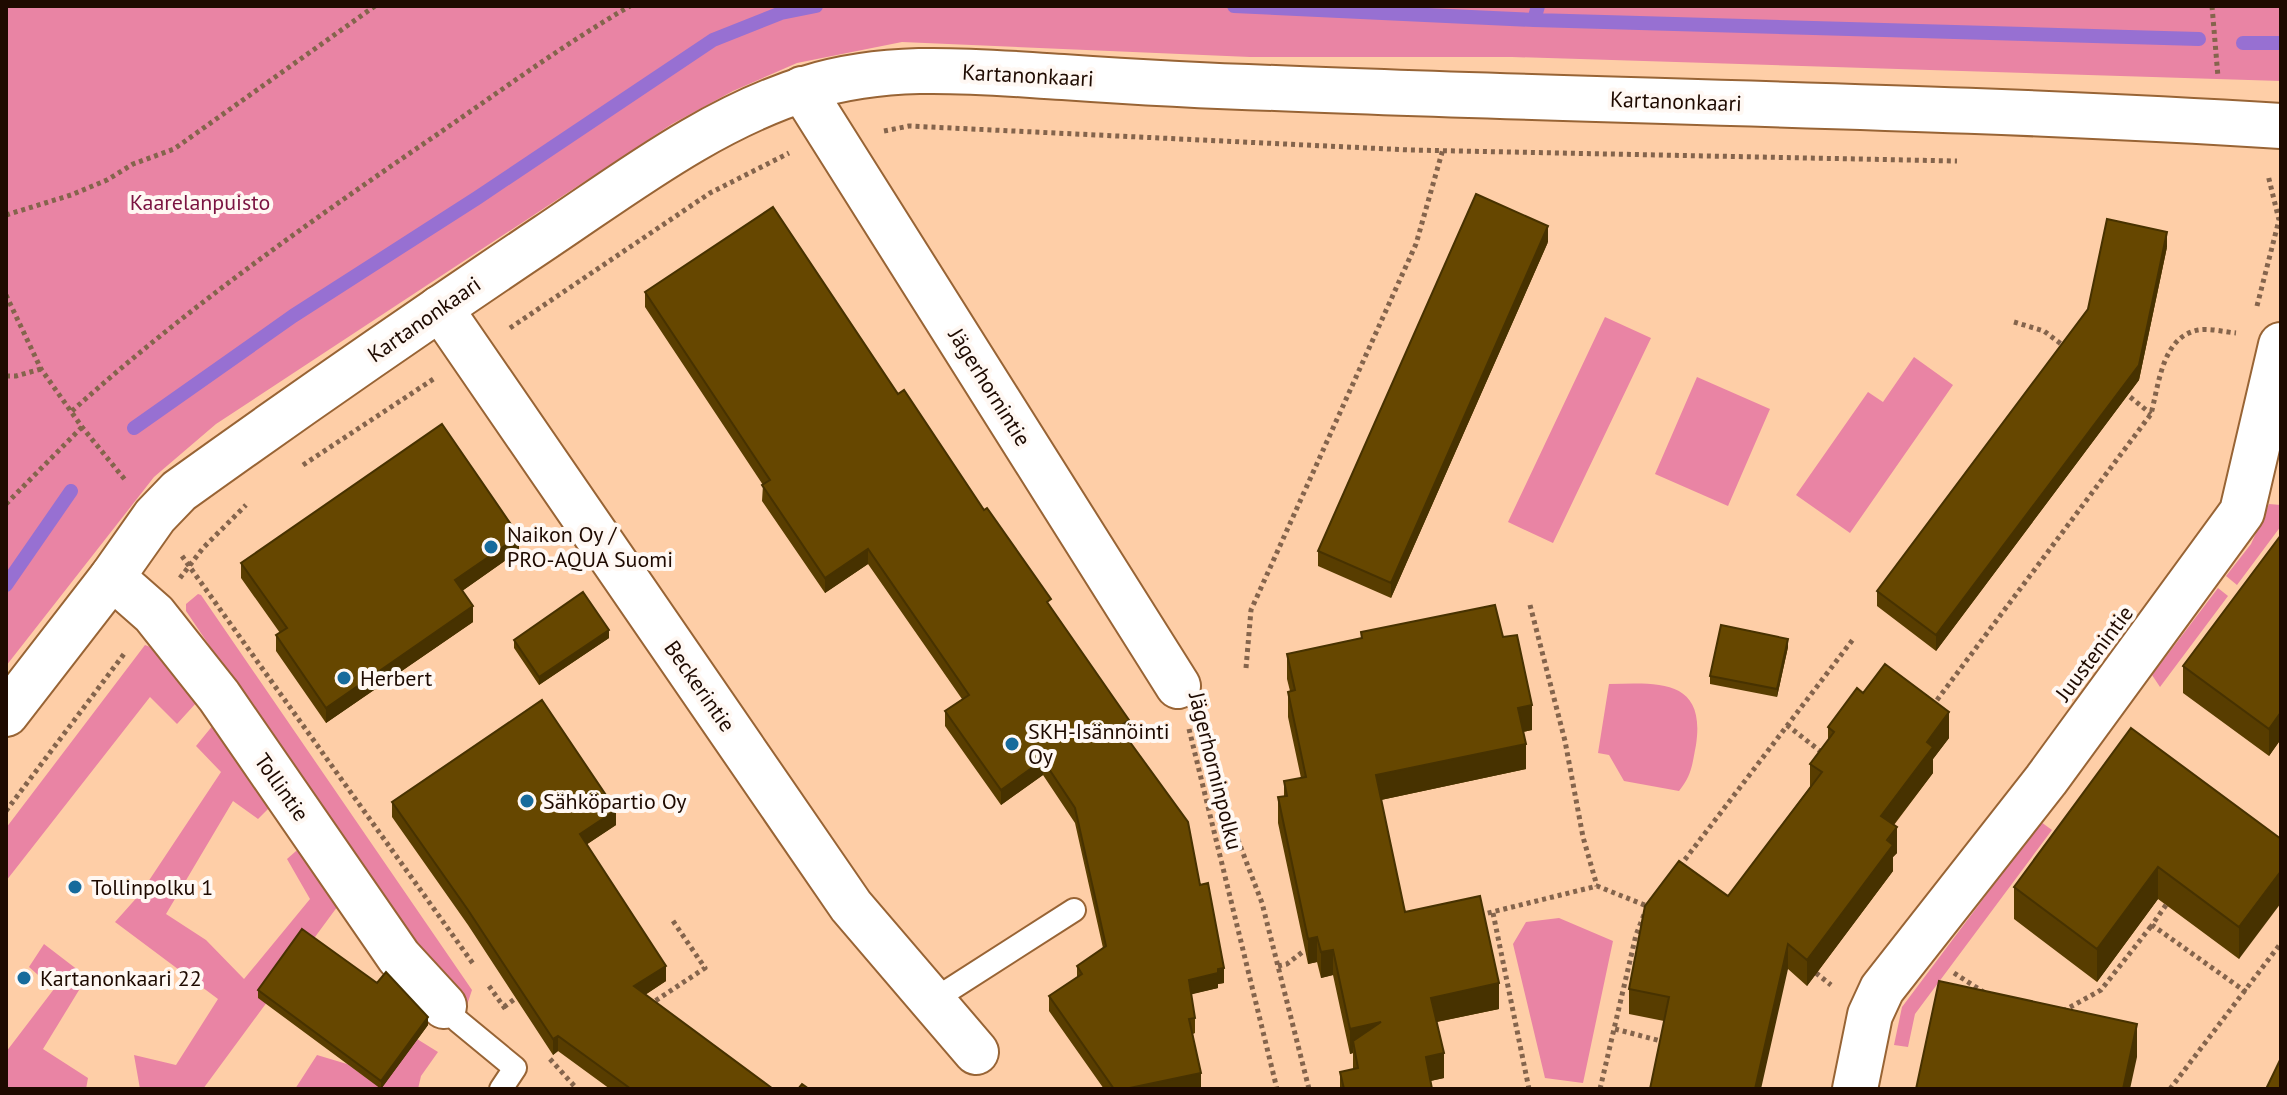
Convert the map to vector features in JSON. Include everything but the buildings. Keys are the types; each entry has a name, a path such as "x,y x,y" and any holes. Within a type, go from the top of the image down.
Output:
{"street":[{"name":"Kartanonkaari","path":"6,714 155,516 179,491 440,308 654,164 728,121 802,89 864,73 966,71 1203,86 1773,104 2281,126"},
{"name":"Jägerhornintie","path":"802,89 1178,686"},
{"name":"Beckerintie","path":"440,308 851,906 976,1052"},
{"name":"Juustenintie","path":"1855,1089 1870,1015 1882,989 2046,780 2242,512 2261,333"},
{"name":"Tollintie","path":"112,577 154,614 219,696 399,957 444,1006"}],"lane":[{"path":"932,1001 1074,910"},
{"path":"444,1006 515,1068 501,1089"}],"path":[{"path":"6,215 71,195 107,180 133,164 174,149 375,6"},
{"path":"71,412 107,379 222,287 361,187 630,6"},
{"path":"2212,6 2219,86"},
{"path":"300,467 710,193 781,156 810,146 909,126 1395,150 1960,161"},
{"path":"1246,668 1251,610 1416,244 1443,149"},
{"path":"1937,700 2151,414 2165,357 2182,337 2199,330 2261,333 2279,220 2268,175"},
{"path":"6,295 41,369 82,427 6,504"},
{"path":"2014,322 2044,331 2068,349"},
{"path":"6,376 41,369"},
{"path":"2116,386 2151,414"},
{"path":"6,811 189,566 254,499"},
{"path":"189,566 474,965"},
{"path":"1530,605 1565,741 1583,837 1597,886"},
{"path":"1687,877 1678,870 1684,860 1854,638"},
{"name":"Jägerhorninpolku","path":"1178,686 1262,903 1309,1089"},
{"name":"Jägerhorninpolku","path":"1178,686 1277,1089"},
{"path":"1787,725 1832,761"},
{"path":"1478,916 1597,886 1647,906"},
{"path":"1600,1089 1636,935 1647,906 1657,894"},
{"path":"2053,1015 2101,990 2166,905"},
{"path":"1493,913 1529,1089"},
{"path":"640,1011 705,968 671,918"},
{"path":"2152,925 2246,992"},
{"path":"2170,1089 2281,943"},
{"path":"1278,966 1287,964 1305,950"},
{"path":"1816,973 1841,993"},
{"path":"1954,973 1990,996"},
{"path":"504,1007 516,998"},
{"path":"1615,1029 1674,1044"},
{"path":"547,1055 577,1089"}],"green space":[{"name":"Kaarelanpuisto","path":"6,6 2281,6 2281,81 1512,57 1250,57 902,42 797,63 733,91 672,124 216,424 154,477 6,666"},
{"path":"1605,317 1651,338 1553,543 1508,522"},
{"path":"1914,357 1953,385 1850,533 1796,495 1868,392 1883,402"},
{"path":"1697,377 1770,409 1728,506 1655,474"},
{"path":"2269,504 2281,505 2281,526 2237,585 2226,576 2251,544"},
{"path":"2218,588 2228,596 2160,687 2152,675"},
{"path":"198,594 472,990 466,1008 459,1010 448,998 186,611 186,604"},
{"path":"145,645 168,661 197,702 177,724 150,697 6,881 6,828"},
{"path":"1609,684 1661,685 1686,696 1694,707 1696,745 1689,775 1679,791 1624,781 1609,755 1598,753"},
{"path":"218,719 273,804 258,819 233,801 166,914 206,940 244,979 310,899 287,859 304,844 343,899 203,1089 140,1089 134,1055 176,1065 218,999 115,922 140,894 221,772 196,746"},
{"path":"2041,822 2052,830 1915,1014 1908,1047 1894,1045 1902,1007"},
{"path":"1559,918 1613,941 1583,1083 1545,1078 1513,944 1526,922"},
{"path":"44,944 87,977 43,1049 88,1078 86,1089 6,1089 6,1052 54,989 29,967"},
{"path":"417,1039 438,1052 421,1076 418,1089 295,1089 317,1055 347,1064 381,1088"}],"waterway":[{"path":"134,428 293,316 477,198 713,40 781,13 816,6"},
{"path":"1234,6 1534,20 1538,6"},
{"path":"1534,20 2199,39"},
{"path":"2243,43 2281,43"},
{"path":"6,585 71,491"}],"place":[{"name":"Naikon Oy / PRO-AQUA Suomi","path":"491,547"},
{"name":"Herbert","path":"344,678"},
{"name":"SKH-Isännöinti Oy","path":"1012,744"},
{"name":"Sähköpartio Oy","path":"527,801"},
{"name":"Tollinpolku 1","path":"75,887"},
{"name":"Kartanonkaari 22","path":"24,978"}]}
